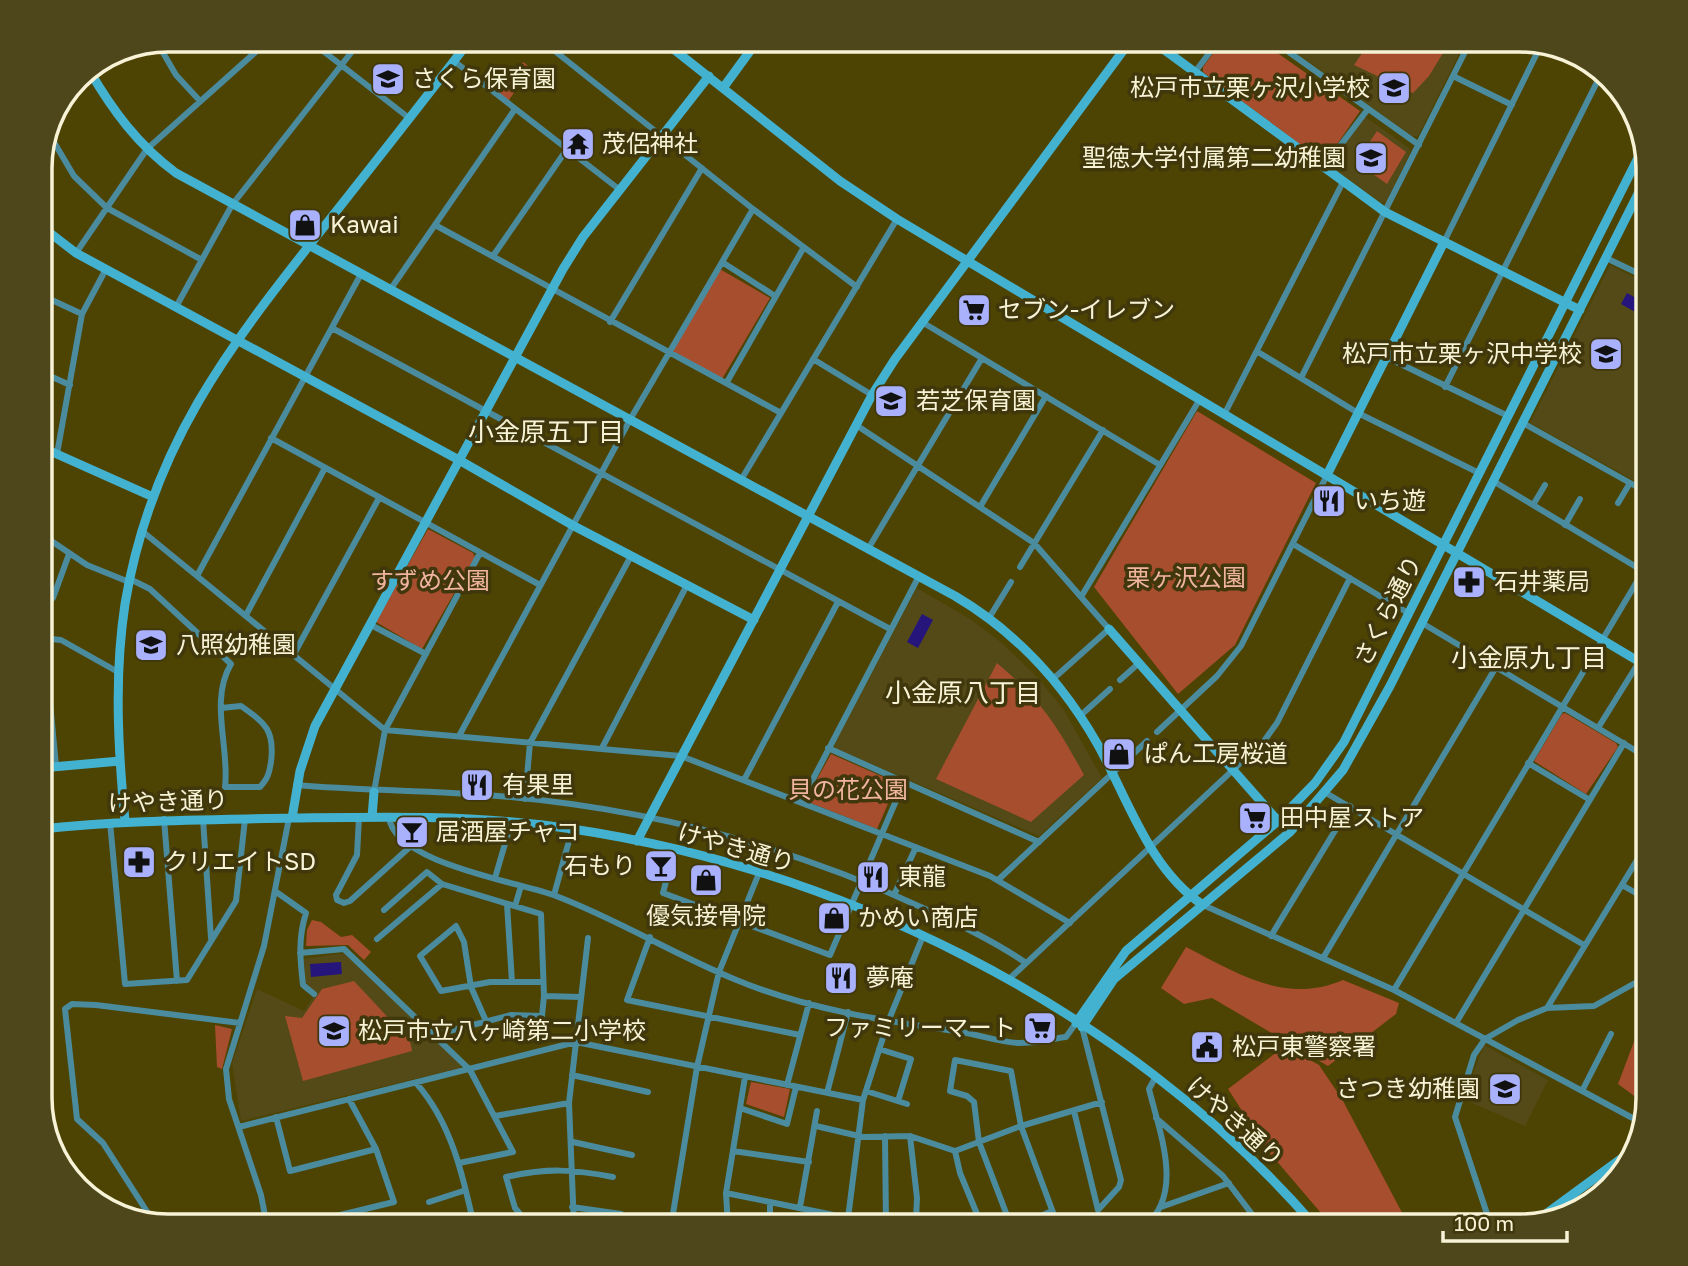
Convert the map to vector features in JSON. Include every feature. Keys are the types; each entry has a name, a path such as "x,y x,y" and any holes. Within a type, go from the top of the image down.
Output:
{"street":[{"path":"163,52 176,75 200,101"},
{"path":"76,253 147,149 255,52"},
{"path":"324,52 409,118"},
{"path":"176,307 232,205 352,52"},
{"path":"125,821 120,761 118,672 130,581 153,497 188,418 236,339 461,52"},
{"path":"556,52 753,209 856,287"},
{"path":"678,52 840,181 897,219 1636,660"},
{"path":"723,88 749,52"},
{"path":"637,841 872,395 922,322 1122,52"},
{"path":"1168,52 1385,212 1580,310"},
{"path":"1195,72 1210,52"},
{"path":"1289,52 1419,145"},
{"path":"1301,378 1465,52"},
{"path":"1157,732 1234,656 1293,544 1537,54"},
{"path":"454,61 620,190"},
{"path":"265,1214 261,1195 229,1099 226,1069 264,946 296,785 311,735 552,288 583,237 709,76"},
{"path":"1453,76 1512,105"},
{"path":"94,79 119,119 147,149 176,173 631,418 919,576 989,618 1053,679 1080,716 1150,848 1189,896 1203,905 1394,990 1633,1119"},
{"path":"1445,387 1597,83"},
{"path":"390,290 515,109"},
{"path":"1324,167 1368,109"},
{"path":"55,144 80,183 107,208 202,260"},
{"path":"493,256 567,149"},
{"name":"さくら通り","path":"1079,1025 1126,951 1278,821 1315,783 1344,742 1635,163"},
{"path":"610,322 702,168"},
{"path":"1225,413 1343,182"},
{"path":"1623,188 1636,194"},
{"name":"さくら通り","path":"1079,1025 1114,979 1290,831 1326,793 1359,745 1636,196"},
{"path":"459,736 631,418 753,209"},
{"path":"741,480 897,219"},
{"path":"435,225 780,413"},
{"path":"53,235 76,253 459,460 574,526 754,620"},
{"path":"727,382 804,247"},
{"path":"1606,258 1636,272"},
{"path":"722,262 775,296"},
{"path":"57,454 82,314 106,269"},
{"path":"198,574 361,274"},
{"path":"53,301 82,314"},
{"path":"922,322 1160,465"},
{"path":"332,328 890,629"},
{"path":"1258,352 1358,413 1479,473"},
{"path":"1386,357 1523,423 1636,486"},
{"path":"868,549 982,358"},
{"path":"813,359 872,395"},
{"path":"53,378 70,386"},
{"path":"980,507 1046,396"},
{"path":"1081,597 1199,398"},
{"path":"856,425 1034,544 1278,821"},
{"path":"1020,567 1102,430"},
{"path":"271,438 540,585"},
{"path":"53,452 153,497"},
{"path":"246,615 325,468"},
{"path":"1493,481 1636,568"},
{"path":"1618,502 1630,483"},
{"path":"1533,505 1545,485"},
{"path":"295,654 379,498"},
{"path":"1565,525 1580,499"},
{"path":"142,531 198,574 385,730 681,756 998,880 1070,923"},
{"path":"53,543 87,565 150,589 231,664 226,672 221,708 228,768 225,787 260,786 269,778 273,743 266,726 242,706 221,708"},
{"path":"1293,544 1408,613"},
{"path":"372,817 385,730 480,553"},
{"path":"53,598 69,554"},
{"path":"525,799 530,743 631,556"},
{"path":"800,802 919,576"},
{"path":"1008,980 1234,770 1277,723 1350,578"},
{"path":"989,618 1011,582"},
{"path":"602,748 687,585"},
{"path":"1394,990 1636,587"},
{"path":"744,780 838,602"},
{"path":"1422,623 1636,751"},
{"path":"369,624 426,654"},
{"path":"1053,679 1109,629"},
{"path":"53,639 61,640 118,672"},
{"path":"1120,680 1139,663"},
{"path":"1323,958 1496,667"},
{"path":"1598,728 1636,676"},
{"path":"1080,716 1110,689"},
{"path":"53,739 56,766"},
{"path":"998,880 1147,741"},
{"path":"1457,1023 1624,743"},
{"path":"828,748 1039,842"},
{"path":"53,766 120,761"},
{"path":"1528,763 1590,800"},
{"path":"674,850 663,893 830,955 859,881 904,782"},
{"path":"1315,783 1326,793 1584,945"},
{"path":"296,785 374,792 525,799 649,818 771,849 859,881 972,932 1026,963"},
{"path":"1272,936 1350,806"},
{"path":"359,817 357,855 336,895 337,900 344,903 350,901 411,846"},
{"name":"けやき通り","path":"53,828 125,821 359,817 511,823 637,841 759,873 850,904 923,936 1008,980 1155,1078 1264,1172 1304,1214"},
{"path":"389,817 392,828 411,846 454,866 554,895 650,937 719,972 809,1003 888,1022 1018,1043 1066,1037 1079,1025 1121,1180 1119,1187 1098,1210 1073,1111"},
{"path":"203,819 212,940"},
{"path":"110,822 125,984 187,980 236,901 245,819"},
{"path":"164,820 177,981"},
{"path":"495,878 511,823"},
{"path":"554,895 572,830"},
{"path":"894,895 916,847"},
{"path":"1547,1007 1636,862"},
{"path":"384,910 427,872 442,884 541,914 544,996 542,1016 511,1015 435,1035"},
{"path":"673,1214 697,1067 719,972 759,873"},
{"path":"377,939 442,884"},
{"path":"1622,885 1636,893"},
{"path":"512,982 511,905 521,886"},
{"path":"275,891 306,914 299,933 303,985 314,994"},
{"path":"486,1021 471,987 464,942 456,926 420,956 440,991 471,987 490,982 543,982"},
{"path":"848,1214 863,1100 888,1022 923,936"},
{"path":"650,937 627,1000 800,1035"},
{"path":"573,1214 573,1142 569,1103 588,938"},
{"path":"300,953 344,949 470,1070 513,1152 459,1163"},
{"path":"1487,1214 1455,1117 1474,1055 1485,1039 1547,1007 1594,1006 1636,983"},
{"path":"544,996 581,998"},
{"path":"787,1085 809,1003"},
{"path":"147,1211 103,1143 77,1119 65,1009 72,1004 96,1005 240,1023"},
{"path":"827,1093 848,1012"},
{"path":"1582,1091 1611,1034"},
{"path":"239,1127 576,1042 863,1100"},
{"path":"879,1049 911,1059 898,1101"},
{"path":"1006,1214 979,1142 974,1102 967,1096 950,1091 955,1060 1011,1070 1021,1126 1052,1212 1047,1214"},
{"path":"572,1074 648,1091"},
{"path":"727,1214 726,1193 745,1077"},
{"path":"1155,1078 1149,1089 1167,1170 1167,1186 1161,1207 1155,1214"},
{"path":"416,1083 435,1105 459,1163 470,1214"},
{"path":"740,1108 787,1124 796,1087"},
{"path":"866,1091 907,1104"},
{"path":"344,1214 394,1202 376,1149 349,1099"},
{"path":"816,1126 858,1135 911,1136 956,1151 1021,1126 1102,1102"},
{"path":"495,1116 569,1103"},
{"path":"800,1207 817,1111"},
{"path":"276,1117 290,1171 376,1149"},
{"path":"1156,1118 1228,1183 1252,1214"},
{"path":"886,1136 886,1214"},
{"path":"911,1136 916,1214"},
{"path":"573,1142 632,1155"},
{"path":"733,1151 809,1162"},
{"path":"956,1151 960,1173 977,1214"},
{"path":"1555,1208 1615,1163"},
{"path":"520,1214 515,1208 506,1177 543,1169 573,1170 613,1177"},
{"path":"1161,1207 1228,1183"},
{"path":"429,1202 463,1191"},
{"path":"726,1193 800,1207 822,1214"},
{"path":"770,1202 770,1214"},
{"path":"572,1207 621,1214"}],"shaded area":[{"name":"松戸市立栗ヶ沢小学校","path":"1296,52 1460,52 1418,136 1412,136"},
{"name":"聖徳大学付属第二幼稚園","path":"1364,118 1409,148 1410,153 1386,202 1381,203 1331,167 1331,162"},
{"name":"松戸市立栗ヶ沢中学校","path":"1610,265 1636,278 1636,481 1530,423"},
{"path":"1627,293 1636,298 1636,312 1621,304"},
{"path":"917,588 970,619 1002,643 1037,677 1064,710 1102,778 1039,836 835,748 834,745"},
{"path":"922,614 933,620 918,648 907,642"},
{"name":"松戸市立八ヶ崎第二小学校","path":"344,953 460,1064 460,1068 241,1121 232,1063 257,989 304,1011 316,993 305,984 303,959"},
{"path":"341,962 342,974 311,977 310,964"},
{"name":"さつき幼稚園","path":"1484,1045 1548,1080 1525,1126 1463,1099"}],"green space":[{"path":"1214,52 1276,52 1360,111 1327,159 1322,161 1203,72 1203,67"},
{"path":"1363,52 1444,52 1429,76 1413,93 1354,65"},
{"path":"523,62 531,68 507,103 497,95"},
{"path":"1377,131 1406,152 1387,184 1363,167 1363,161 1359,158"},
{"path":"718,268 770,298 722,379 671,352"},
{"name":"栗ヶ沢公園","path":"1197,411 1316,483 1235,645 1178,694 1094,587"},
{"name":"すずめ公園","path":"428,529 473,553 475,557 422,649 376,622"},
{"path":"997,663 1026,689 1047,714 1084,775 1031,822 936,779"},
{"path":"1565,713 1616,743 1618,747 1586,794 1534,761"},
{"name":"貝の花公園","path":"831,754 897,783 877,829 808,802 807,797"},
{"path":"312,920 321,922 341,937 352,935 371,952 364,960 348,945 306,946 307,930"},
{"path":"1186,947 1262,983 1281,987 1322,987 1343,980 1399,1003 1396,1014 1328,1066 1212,998 1184,1004 1161,988"},
{"path":"354,981 410,1041 412,1051 303,1081 285,1016 302,1018 322,989"},
{"path":"215,1025 232,1029 222,1069 217,1067"},
{"path":"1636,1036 1636,1097 1618,1084"},
{"path":"1285,1046 1319,1065 1342,1099 1403,1214 1322,1214 1268,1151 1228,1089"},
{"path":"751,1082 790,1089 784,1117 746,1104"}],"place":[{"name":"さくら保育園","path":"388,79"},
{"name":"松戸市立栗ヶ沢小学校","path":"1394,88"},
{"name":"茂侶神社","path":"578,144"},
{"name":"聖徳大学付属第二幼稚園","path":"1371,158"},
{"name":"Kawai","path":"305,225"},
{"name":"セブン-イレブン","path":"974,310"},
{"name":"松戸市立栗ヶ沢中学校","path":"1606,354"},
{"name":"若芝保育園","path":"891,401"},
{"name":"いち遊","path":"1329,501"},
{"name":"石井薬局","path":"1469,582"},
{"name":"八照幼稚園","path":"151,645"},
{"name":"ぱん工房桜道","path":"1119,754"},
{"name":"有果里","path":"477,785"},
{"name":"田中屋ストア","path":"1255,818"},
{"name":"居酒屋チャコ","path":"412,832"},
{"name":"クリエイトSD","path":"139,862"},
{"name":"石もり","path":"661,866"},
{"name":"東龍","path":"873,877"},
{"name":"優気接骨院","path":"706,880"},
{"name":"かめい商店","path":"834,918"},
{"name":"夢庵","path":"841,978"},
{"name":"ファミリーマート","path":"1040,1028"},
{"name":"松戸市立八ヶ崎第二小学校","path":"334,1031"},
{"name":"松戸東警察署","path":"1207,1047"},
{"name":"さつき幼稚園","path":"1505,1089"}],"district":[{"name":"小金原五丁目","path":"546,432"},
{"name":"小金原九丁目","path":"1529,658"},
{"name":"小金原八丁目","path":"963,693"}]}
